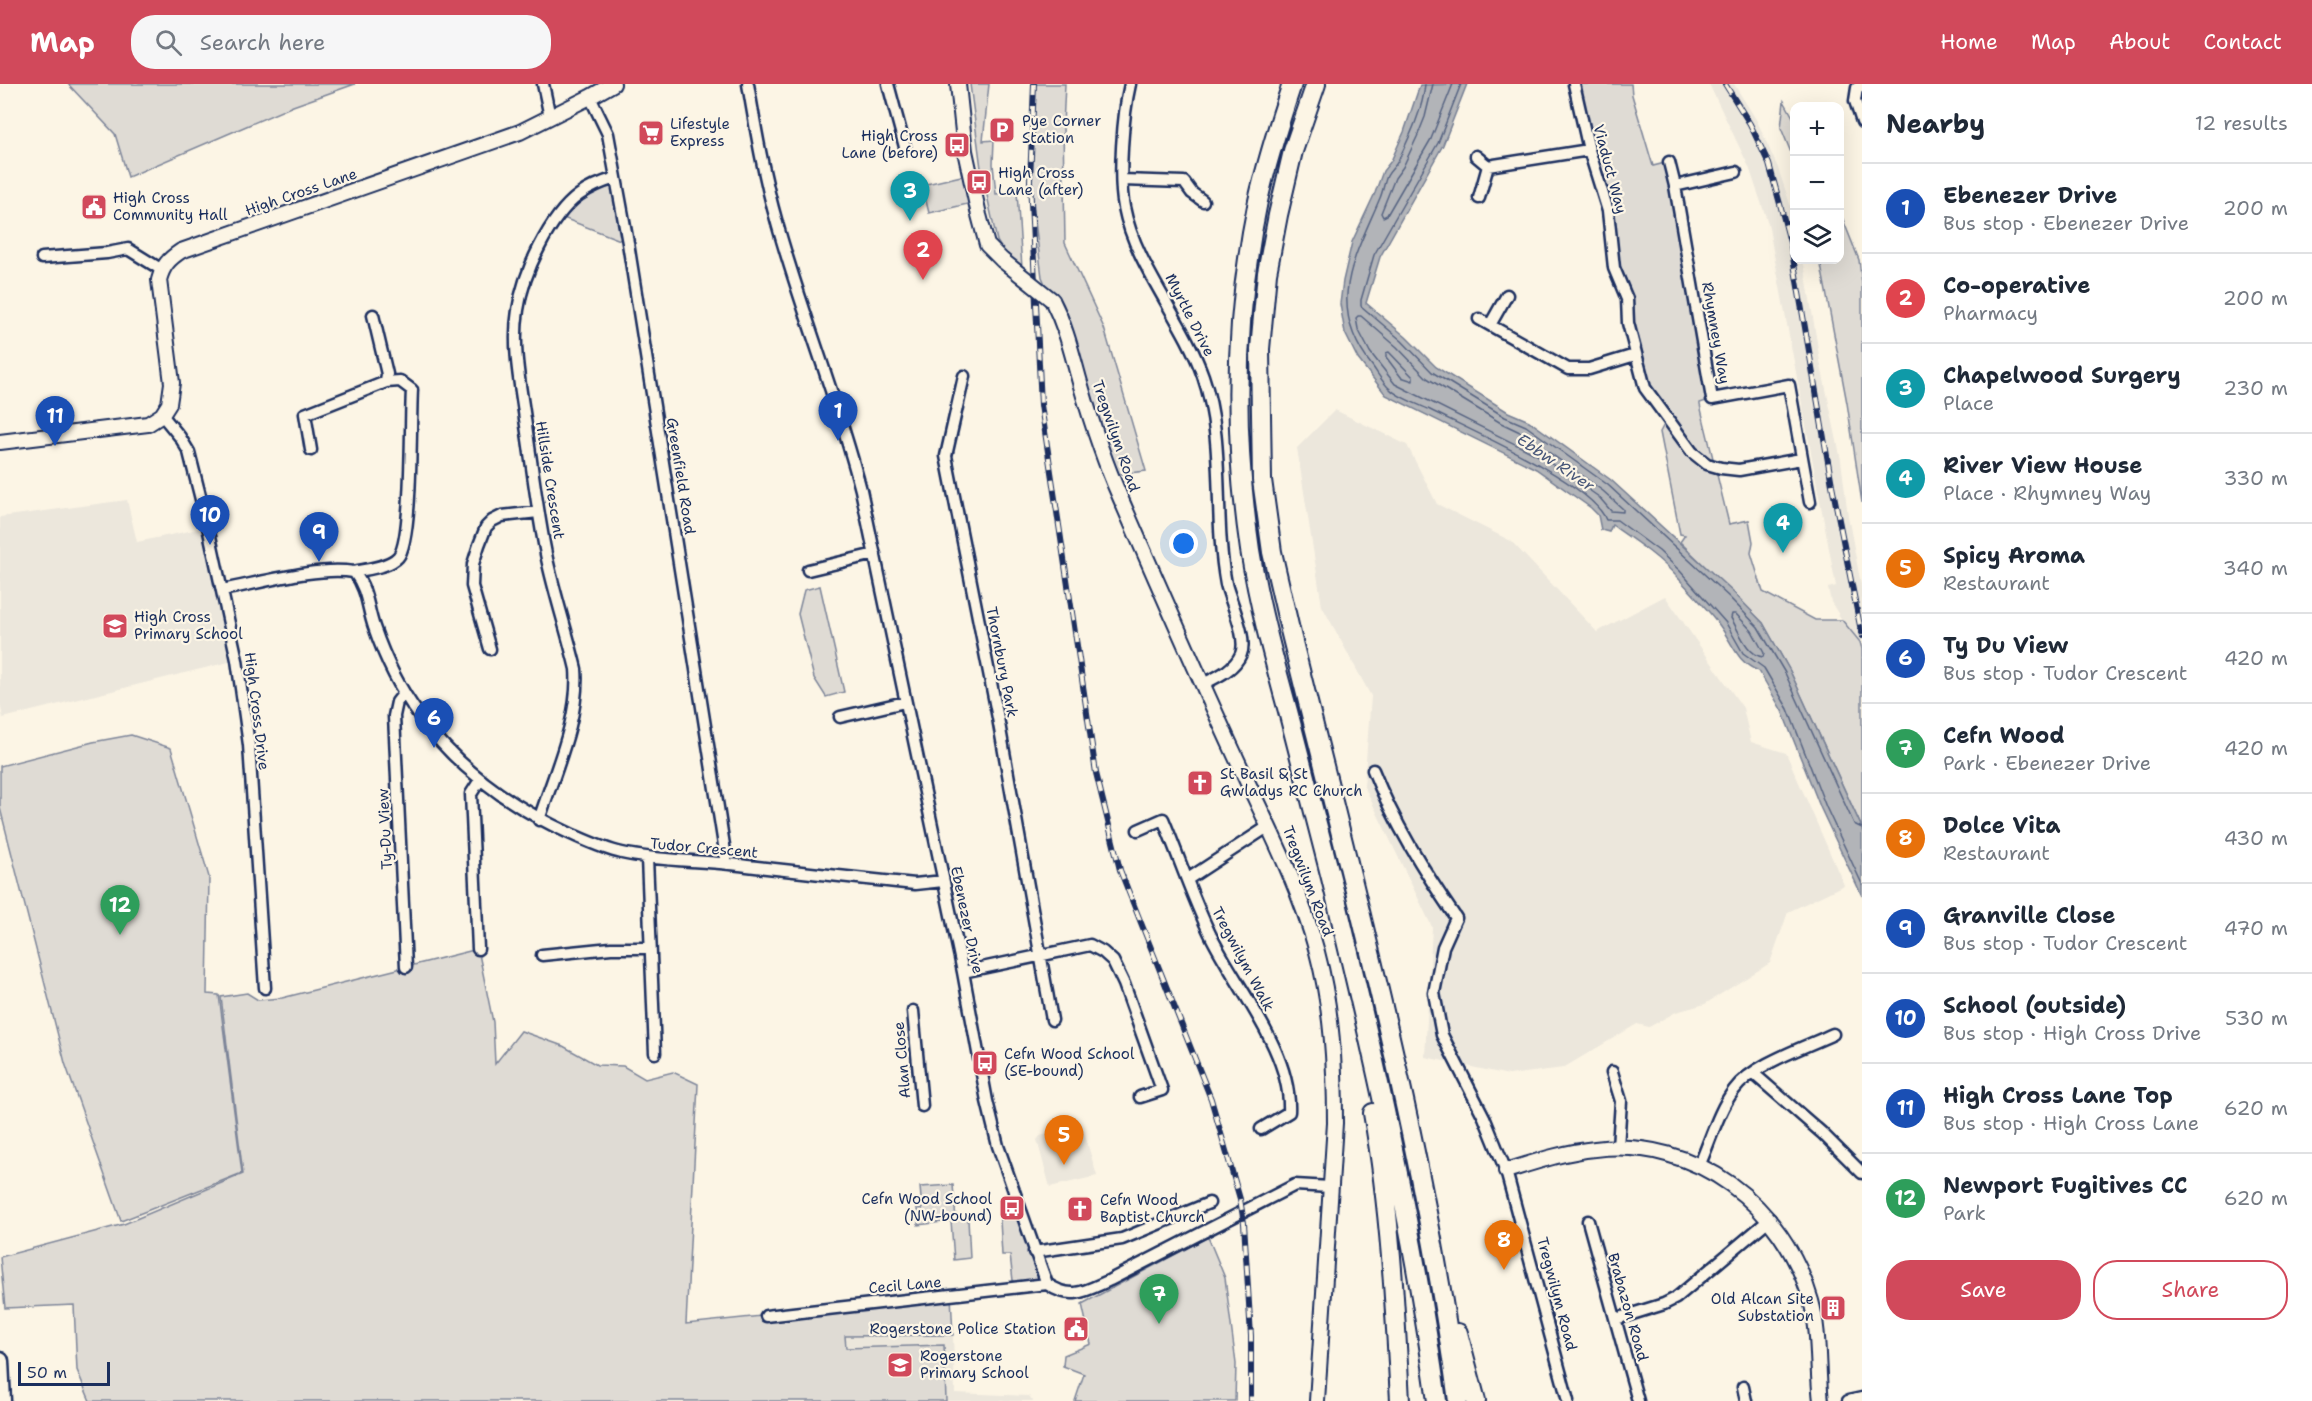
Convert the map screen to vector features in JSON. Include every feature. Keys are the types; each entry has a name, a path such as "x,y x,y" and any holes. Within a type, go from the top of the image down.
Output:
{"main road":[{"path":"1292,84 1272,147 1248,257 1239,346 1238,419 1242,489 1251,553 1269,639 1369,1036 1411,1237 1437,1401"},
{"path":"1316,84 1293,151 1267,273 1260,349 1262,480 1272,552 1290,630 1407,1106 1476,1401"},
{"path":"1331,880 1385,1187 1396,1314 1400,1401"},
{"path":"1407,1106 1434,1247 1458,1401"},
{"path":"0,1361 2,1401"}],"street":[{"path":"543,84 550,117"},
{"name":"High Cross Lane","path":"162,270 169,259 182,251 520,132 590,98 613,84"},
{"name":"Ebenezer Drive","path":"748,84 766,183 777,226 854,464 963,972 996,1142 1047,1284"},
{"path":"888,84 905,147"},
{"name":"Tregwilym Road","path":"958,84 965,151 987,245 1052,300 1065,326 1092,425 1119,495 1269,826 1295,888 1317,950 1332,1034 1335,1080 1335,1123 1317,1401"},
{"name":"Myrtle Drive","path":"1130,84 1126,100 1122,180 1124,206 1130,230 1192,349 1203,377 1214,419 1218,514 1227,584 1239,625 1242,652 1236,663 1224,674 1203,684"},
{"name":"Viaduct Way","path":"1574,84 1589,150 1608,211 1614,268 1627,299 1628,323 1635,355 1645,388 1654,404 1692,452 1707,464 1739,470 1801,459"},
{"path":"1862,87 1857,88 1855,101 1862,122"},
{"name":"Greenfield Road","path":"590,98 608,134 616,178 727,864"},
{"path":"1476,156 1488,166 1589,150"},
{"name":"Rhymney Way","path":"1669,162 1712,399 1789,385 1810,502"},
{"path":"1479,198 1488,166"},
{"path":"1675,186 1736,172"},
{"name":"Hillside Crescent","path":"539,820 568,730 577,686 576,669 546,556 538,512 518,370 516,330 521,293 544,239 558,216 578,196 599,182 616,178"},
{"path":"1122,180 1184,182 1192,193 1203,201"},
{"path":"0,442 148,424 162,415 171,396 172,383 159,280 162,270 128,249 107,254 42,258"},
{"path":"1490,325 1507,295"},
{"path":"373,315 387,374 386,382"},
{"path":"1479,319 1568,369 1589,369 1635,355"},
{"name":"Thornbury Park","path":"964,376 946,456 998,718 1052,1020"},
{"path":"222,590 342,570 354,572 397,558 402,550 405,535 412,390 400,381 386,382 305,414 311,450"},
{"name":"High Cross Drive","path":"162,415 189,452 237,660 249,745 265,988"},
{"path":"490,649 472,586 473,564 479,545 486,527 492,521 502,516 538,512"},
{"path":"808,570 875,554"},
{"name":"Tudor Crescent","path":"354,572 367,594 373,624 386,659 404,693 442,744 480,780 539,820 619,853 647,858 915,884 943,881"},
{"name":"Ty-Du View","path":"404,693 397,702 394,716 406,967"},
{"path":"840,717 905,702"},
{"name":"Tregwilym Road","path":"1373,770 1387,806 1456,918 1443,947 1434,993 1442,1035 1484,1117 1506,1171 1568,1401"},
{"path":"478,949 471,794 480,780"},
{"path":"1138,830 1163,819 1188,879 1269,826"},
{"path":"647,858 655,1053"},
{"name":"Tregwilym Walk","path":"1188,879 1210,934 1279,1057 1287,1081 1289,1112 1261,1129"},
{"path":"963,972 1089,945 1103,952 1113,961 1124,984 1162,1090 1140,1096"},
{"path":"542,955 612,948 650,948"},
{"name":"Alan Close","path":"913,1011 922,1106"},
{"path":"1699,1166 1727,1101 1738,1085 1753,1073 1833,1034"},
{"path":"1612,1072 1621,1101 1618,1148"},
{"path":"1753,1073 1822,1133 1862,1173"},
{"path":"1506,1171 1575,1152 1618,1148 1657,1152 1699,1166 1736,1188 1770,1219 1795,1257 1812,1304 1821,1401"},
{"path":"1047,1284 1068,1294 1081,1292 1110,1280 1295,1185 1330,1187"},
{"path":"1034,1252 1122,1239 1209,1203"},
{"path":"1616,1318 1664,1304 1676,1298 1770,1219"},
{"name":"Brabazon Road","path":"1588,1221 1638,1401"},
{"name":"Cecil Lane","path":"766,1316 1047,1284"},
{"path":"1743,1387 1746,1401"},
{"path":"1848,1401 1862,1398"}],"shaded area":[{"path":"68,84 355,84 293,106 128,177 115,134"},
{"path":"970,84 989,84 983,141 994,140 993,164 996,194 1017,192 1022,268 1004,253 997,241 981,168"},
{"path":"1034,84 1065,84 1063,126 1065,243 1104,328 1146,471 1111,475 1052,300 1042,277 1030,181"},
{"path":"1574,84 1631,84 1632,95 1653,166 1669,162 1712,399 1700,405 1729,524 1749,520 1753,542 1751,553 1763,592 1815,620 1842,620 1860,642 1862,649 1862,828 1790,671 1763,623 1680,542 1685,535 1680,534 1660,432 1667,419 1654,404 1612,249"},
{"path":"1709,84 1734,84 1757,121 1778,168 1790,204 1790,264 1804,264 1820,361 1841,460 1848,516 1862,590 1862,649 1860,642 1831,602 1828,588 1836,586 1768,223 1749,167"},
{"path":"1784,101 1790,112 1790,150 1781,128"},
{"path":"970,174 976,202 929,213 922,185"},
{"path":"616,178 628,243 558,216 578,196"},
{"path":"1844,222 1859,260 1862,284 1862,503 1847,403 1821,264 1844,264"},
{"path":"1335,410 1407,445 1437,504 1511,541 1597,632 1665,596 1743,708 1751,742 1786,753 1844,885 1788,912 1770,963 1705,1004 1676,1012 1649,1027 1637,1024 1563,1068 1509,1075 1425,1057 1432,927 1364,786 1371,696 1322,606 1297,448"},
{"name":"High Cross Primary School","path":"127,500 137,542 208,527 237,660 3,718 0,703 0,517"},
{"path":"820,586 844,692 826,697 814,678 798,614 804,590"},
{"path":"131,735 171,748 209,877 207,994 219,995 242,1173 121,1221 65,1063 0,808 0,766 93,742"},
{"path":"478,949 493,1022 495,1064 521,1031 563,1046 597,1065 623,1066 645,1079 673,1072 698,1084 686,1324 951,1296 953,1335 845,1336 846,1348 944,1345 946,1401 90,1401 77,1370 74,1305 5,1308 0,1257 124,1224 243,1174 221,997 247,993 258,1000 282,998"},
{"path":"1082,1125 1097,1176 1050,1187 1037,1140 1040,1136"},
{"path":"953,1185 956,1220 968,1219 970,1258 954,1260 951,1221 918,1225 917,1208 922,1209 920,1187"},
{"path":"1021,1212 1047,1284 1014,1289 1010,1255 1002,1255 1000,1220"},
{"path":"1208,1237 1225,1278 1236,1364 1235,1401 1075,1401 1084,1374 1063,1366 1064,1355 1091,1344 1082,1304"},
{"name":"Rogerstone Primary School","path":"953,1335 955,1393 1029,1396 1033,1401 846,1401 845,1336"}],"water":[{"name":"Ebbw River","path":"1467,84 1443,145 1380,257 1366,303 1406,337 1436,367 1508,412 1529,421 1611,480 1734,593 1763,623 1790,671 1862,828 1862,896 1821,809 1782,711 1759,671 1740,658 1720,626 1700,601 1655,556 1612,525 1609,532 1601,530 1598,515 1591,508 1536,469 1386,395 1358,359 1345,333 1340,304 1352,242 1383,171 1391,161 1404,132 1420,85"}],"railway":[{"path":"1034,84 1030,181 1041,405 1096,773 1120,870 1211,1099 1240,1199 1244,1223 1251,1336 1251,1401"},
{"path":"1725,84 1750,124 1769,164 1791,246 1832,485 1862,636"}],"place":[{"name":"Pye Corner Station","path":"1002,130"},
{"name":"Lifestyle Express","path":"651,133"},
{"name":"High Cross Lane (before)","path":"957,145"},
{"name":"High Cross Lane (after)","path":"979,182"},
{"name":"High Cross Community Hall","path":"94,207"},
{"name":"Chapelwood Surgery","path":"910,221"},
{"name":"Co-operative","path":"923,280"},
{"name":"Ebenezer Drive","path":"838,441"},
{"name":"High Cross Lane Top","path":"55,446"},
{"name":"School (outside)","path":"210,545"},
{"name":"River View House","path":"1783,553"},
{"name":"Granville Close","path":"319,562"},
{"name":"High Cross Primary School","path":"115,626"},
{"name":"Ty Du View","path":"434,748"},
{"name":"St Basil & St Gwladys RC Church","path":"1200,783"},
{"name":"Newport Fugitives CC","path":"120,935"},
{"name":"Cefn Wood School (SE-bound)","path":"985,1063"},
{"name":"Spicy Aroma","path":"1064,1165"},
{"name":"Cefn Wood School (NW-bound)","path":"1012,1208"},
{"name":"Cefn Wood Baptist Church","path":"1080,1209"},
{"name":"Dolce Vita","path":"1504,1270"},
{"name":"Old Alcan Site Substation","path":"1833,1308"},
{"name":"Cefn Wood","path":"1159,1324"},
{"name":"Rogerstone Police Station","path":"1076,1329"},
{"name":"Rogerstone Primary School","path":"900,1365"}]}
